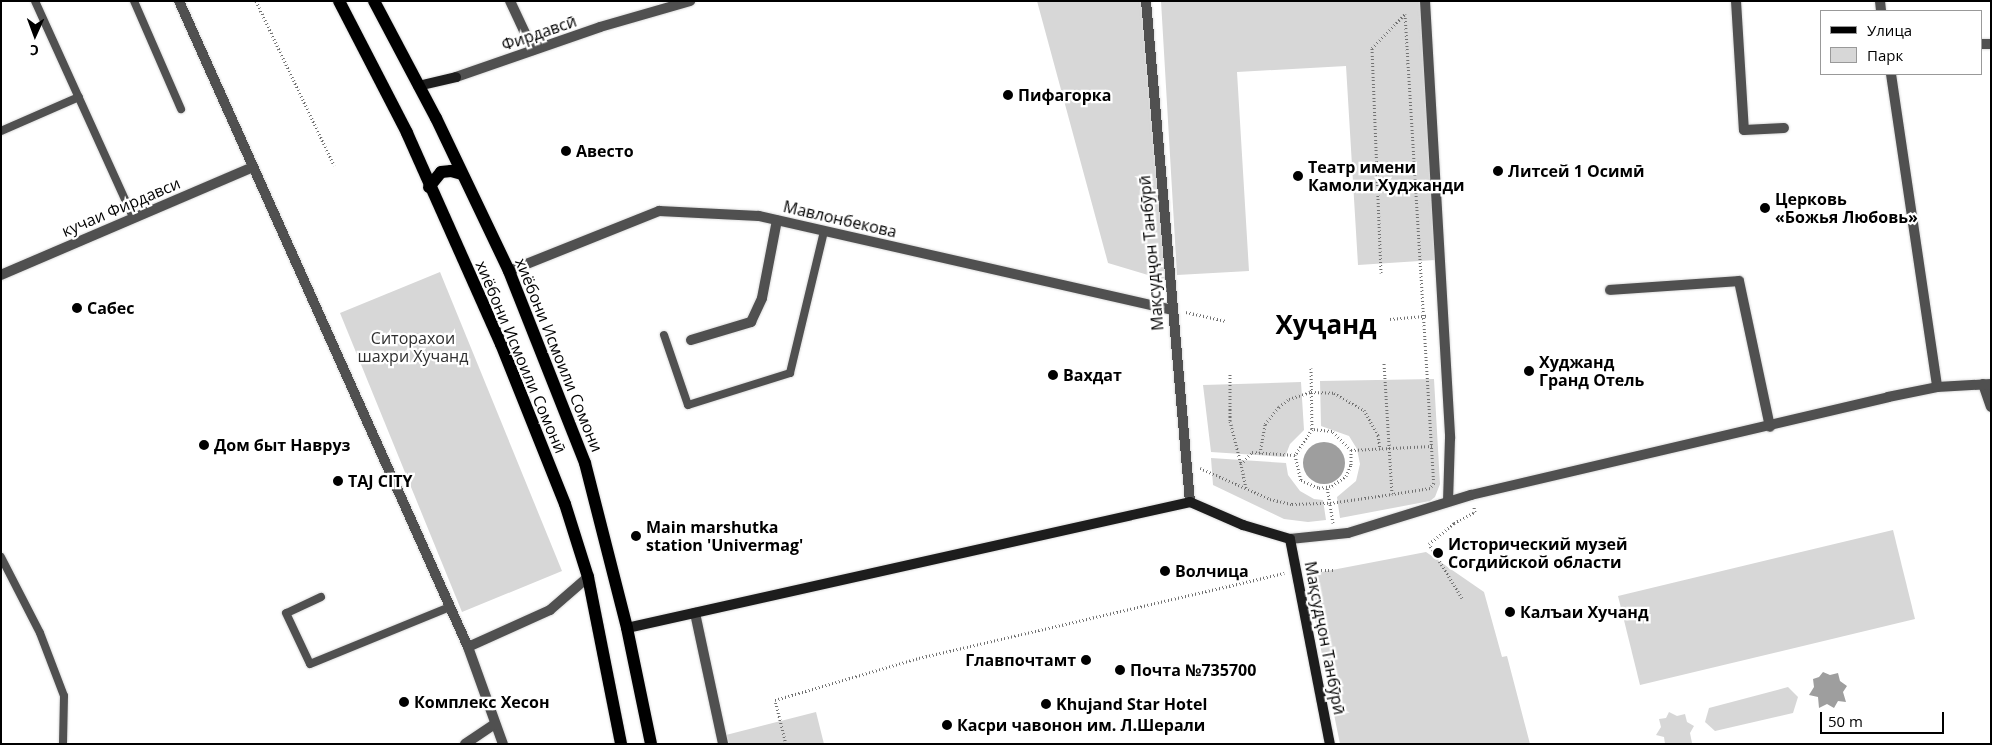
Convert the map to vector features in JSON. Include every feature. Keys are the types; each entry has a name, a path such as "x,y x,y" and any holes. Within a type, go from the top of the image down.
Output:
{"main road":[{"name":"хиёбони Исмоили Сомонӣ","path":"339,1 407,133 429,187 508,362 565,504 588,577 621,744"},
{"name":"хиёбони Исмоили Сомони","path":"374,1 509,271 585,463 627,628 651,744"},
{"path":"418,86 456,77"},
{"path":"429,187 441,172 451,171 462,174"},
{"path":"627,628 1190,502 1243,525 1290,539"},
{"name":"Мақсудҷон Танбӯрӣ","path":"1290,539 1330,744"}],"street":[{"path":"179,1 468,647 503,744"},
{"path":"510,1 533,50"},
{"name":"Фирдавсӣ","path":"456,77 533,50 690,1"},
{"name":"Мақсудҷон Танбӯрӣ","path":"1146,1 1170,309 1190,502"},
{"path":"1425,1 1450,438 1448,501"},
{"path":"1736,1 1744,130 1784,128"},
{"path":"1891,75 1937,387"},
{"name":"кучаи Фирдавси","path":"1,275 253,167"},
{"name":"Мавлонбекова","path":"509,271 660,211 759,216 1170,309"},
{"path":"691,340 751,322 762,298 777,220"},
{"path":"1610,290 1739,281 1770,427"},
{"path":"1290,539 1334,534 1400,519 1448,501 1471,495 1937,387 1987,384 1991,407"},
{"path":"468,647 550,610 588,577"},
{"path":"695,613 723,744"},
{"path":"465,744 495,724"}],"lane":[{"path":"35,1 133,217"},
{"path":"134,1 181,109"},
{"path":"1,131 79,97"},
{"path":"664,335 688,405 790,373 824,231"},
{"path":"1,557 40,633 64,696 63,744"},
{"path":"321,597 286,613 310,664 450,607"}],"path":[{"path":"256,1 334,165"},
{"path":"1199,459 1200,468 1246,488 1292,504 1330,503 1392,494 1430,488 1434,483 1426,316 1406,14 1372,48 1382,273"},
{"path":"1170,309 1226,321"},
{"path":"1390,319 1442,314"},
{"path":"1384,363 1392,494"},
{"path":"1311,368 1312,429 1295,455 1300,480 1319,488 1327,487 1346,476 1351,465 1351,450 1332,431 1312,429"},
{"path":"1230,374 1230,421 1246,488"},
{"path":"1260,453 1265,424 1279,407 1289,399 1311,392 1334,393 1364,410 1378,435 1380,449"},
{"path":"1351,450 1432,446"},
{"path":"1241,464 1252,452 1295,455"},
{"path":"1327,487 1334,534"},
{"path":"1462,598 1429,544 1454,523 1475,512 1471,495"},
{"path":"786,744 775,700 919,658 1296,570 1333,570"}],"green space":[{"path":"1037,1 1149,1 1168,281 1108,263"},
{"path":"1161,1 1420,1 1435,260 1358,265 1346,66 1237,72 1249,271 1177,275"},
{"name":"Ситорахои шахри Хучанд","path":"440,272 562,571 462,612 340,313"},
{"path":"1434,379 1440,484 1435,497 1430,501 1340,518 1337,497 1356,481 1360,464 1357,449 1349,436 1321,426 1320,381"},
{"path":"1301,382 1304,430 1290,444 1285,457 1211,452 1203,385"},
{"path":"1211,458 1286,463 1288,475 1300,491 1314,499 1323,500 1326,520 1308,522 1284,519 1213,485"},
{"path":"1893,530 1915,619 1640,685 1618,596"},
{"path":"1426,552 1484,592 1502,657 1507,656 1530,744 1340,744 1306,575"},
{"path":"1788,687 1798,697 1793,713 1715,731 1705,722 1709,708"},
{"path":"816,712 824,744 729,744 726,735"},
{"path":"1669,712 1677,716 1685,714 1687,722 1694,726 1690,733 1692,743 1665,744 1664,737 1656,735 1661,727 1659,719 1666,718"}],"shaded area":[{"path":"1324,442 1339,448 1345,463 1339,478 1324,484 1309,478 1303,463 1309,448"},
{"path":"1823,672 1830,675 1838,673 1840,681 1847,686 1843,692 1846,702 1838,701 1834,708 1827,704 1819,708 1818,697 1809,695 1814,687 1813,679 1819,677"}],"place":[{"name":"Пифагорка","path":"1008,95"},
{"name":"Авесто","path":"566,151"},
{"name":"Литсей 1 Осимӣ","path":"1498,171"},
{"name":"Театр имени Камоли Худжанди","path":"1298,176"},
{"name":"Церковь «Божья Любовь»","path":"1765,208"},
{"name":"Сабес","path":"77,308"},
{"name":"Худжанд Гранд Отель","path":"1529,371"},
{"name":"Вахдат","path":"1053,375"},
{"name":"Дом быт Навруз","path":"204,445"},
{"name":"TAJ CITY","path":"338,481"},
{"name":"Main marshutka station 'Univermag'","path":"636,536"},
{"name":"Исторический музей Согдийской области","path":"1438,553"},
{"name":"Волчица","path":"1165,571"},
{"name":"Калъаи Хучанд","path":"1510,612"},
{"name":"Главпочтамт","path":"1086,660"},
{"name":"Почта №735700","path":"1120,670"},
{"name":"Комплекс Хесон","path":"404,702"},
{"name":"Khujand Star Hotel","path":"1046,704"},
{"name":"Касри чавонон им. Л.Шерали","path":"947,725"}],"district":[{"name":"Хуҷанд","path":"1326,325"}]}
